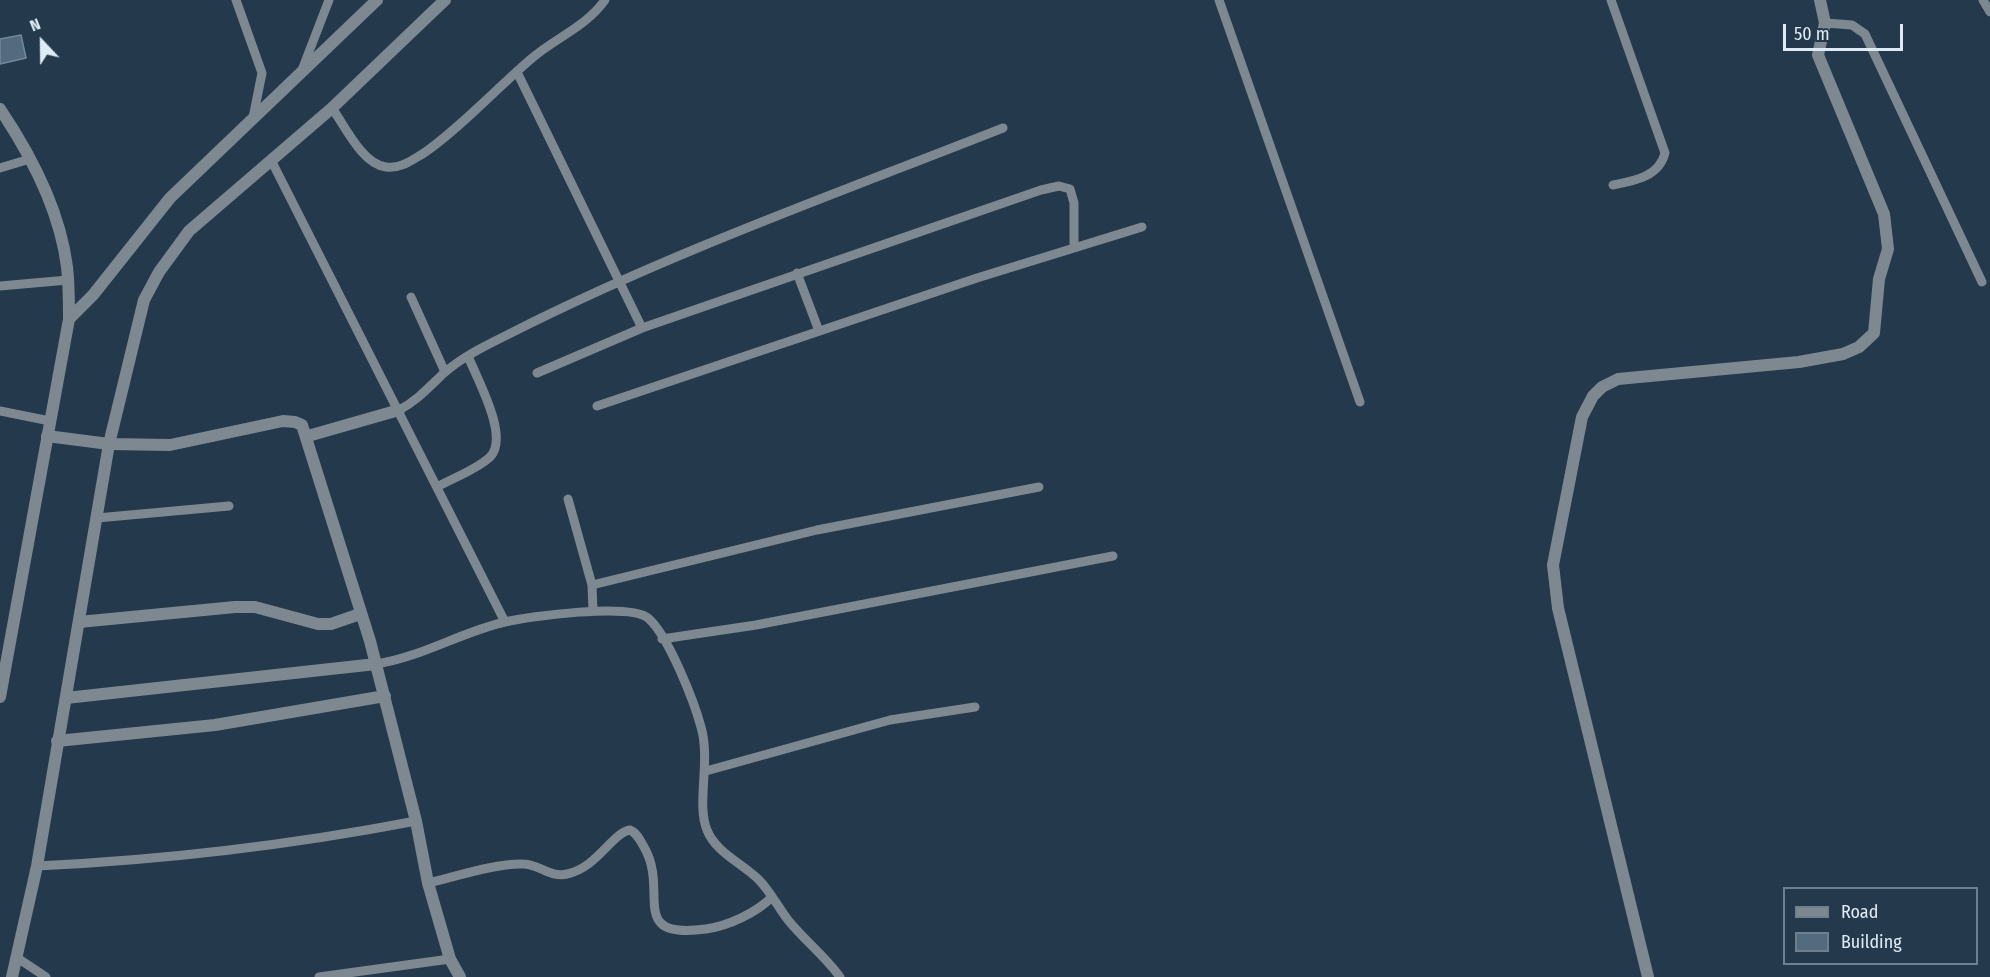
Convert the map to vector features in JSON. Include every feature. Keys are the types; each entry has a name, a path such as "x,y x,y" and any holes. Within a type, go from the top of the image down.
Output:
{"street":[{"path":"69,319 93,295 170,198 376,0"},
{"path":"12,977 37,866 109,444 144,300 159,272 189,231 332,108 445,0"},
{"path":"1648,977 1558,608 1553,565 1582,417 1593,396 1602,387 1629,377 1799,362 1843,354 1859,347 1874,333 1879,279 1888,249 1887,228 1884,214 1818,55 1825,23 1820,0"},
{"path":"0,109 30,159 46,195 60,237 68,280 69,319 0,697"},
{"path":"308,436 399,410"},
{"path":"47,436 109,444 171,445 290,421 302,425 308,436 376,664 416,821 428,883 450,959 460,977"},
{"path":"79,622 235,607 255,607 318,624 331,624 360,614"},
{"path":"66,698 376,664"},
{"path":"57,741 215,725 385,696"}],"lane":[{"path":"236,0 262,73 261,89 253,118"},
{"path":"301,73 329,0"},
{"path":"332,108 362,151 378,165 388,168 404,165 427,151 533,57 582,24 605,0"},
{"path":"1219,0 1360,402"},
{"path":"1611,0 1665,153 1663,160 1650,174 1640,180 1613,185"},
{"path":"1983,0 1990,12"},
{"path":"1825,23 1852,26 1865,34 1982,282"},
{"path":"517,72 642,328"},
{"path":"399,410 416,400 445,372 468,356 621,281 1002,128"},
{"path":"0,168 30,159"},
{"path":"271,160 505,622"},
{"path":"537,373 642,328 797,273 1059,186 1070,189 1072,195 1074,248"},
{"path":"597,406 819,331 1142,227"},
{"path":"797,273 819,331"},
{"path":"0,286 68,280"},
{"path":"411,297 445,372"},
{"path":"436,487 489,458 497,442 493,419 468,356"},
{"path":"0,411 50,421"},
{"path":"592,585 818,531 1039,486"},
{"path":"568,499 592,585 592,611"},
{"path":"97,518 229,506"},
{"path":"662,639 756,625 1113,556"},
{"path":"376,664 418,654 505,622 592,611 637,612 656,626 677,666 701,726 707,751 703,815 711,839 761,881 788,920 840,977"},
{"path":"706,771 890,720 975,706"},
{"path":"37,866 140,861 343,835 416,821"},
{"path":"428,883 525,864 547,873 568,874 600,857 618,836 630,830 638,836 650,858 655,883 654,909 660,923 666,929 677,932 713,928 757,909 772,897"},
{"path":"16,957 46,977"},
{"path":"319,977 450,959"}],"building":[{"path":"21,35 26,58 0,64 0,39"}]}
